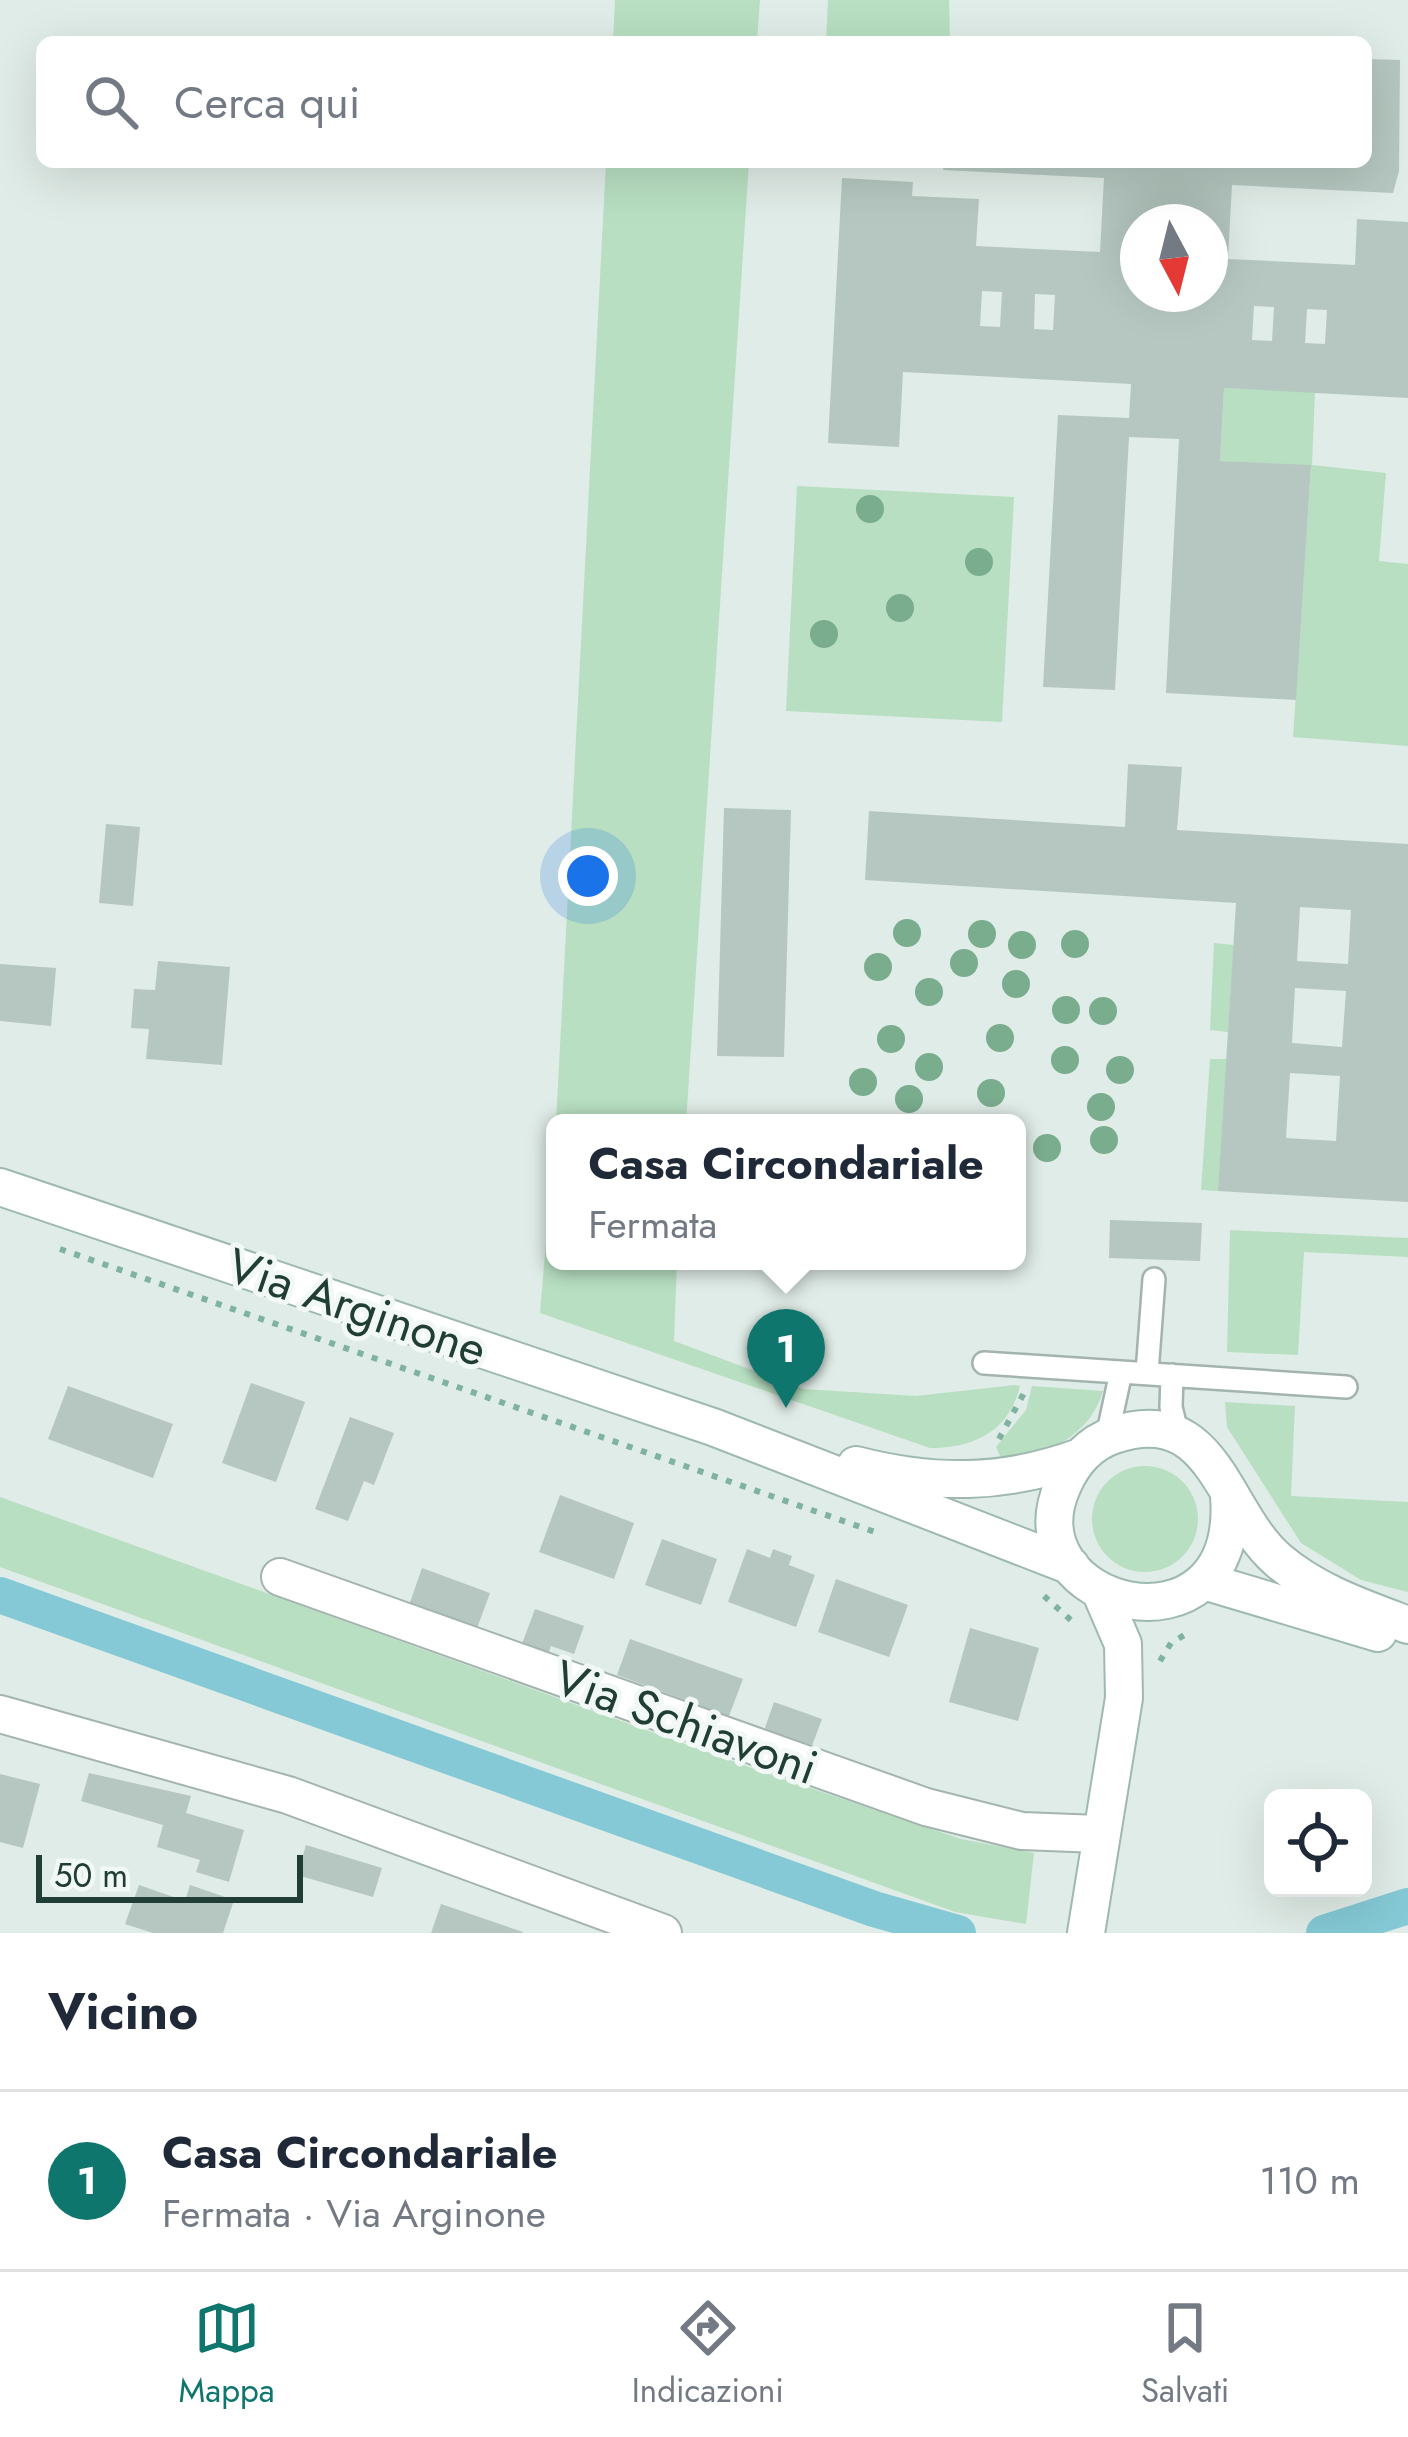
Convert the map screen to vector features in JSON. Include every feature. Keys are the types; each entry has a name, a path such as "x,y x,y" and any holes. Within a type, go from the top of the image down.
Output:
{"main road":[{"name":"Via Arginone","path":"0,1187 713,1426 1071,1566 1101,1593"},
{"name":"Via Arginone","path":"713,1426 934,1480 988,1481 1038,1472 1141,1430 1178,1436"},
{"path":"1178,1436 1214,1463 1251,1532 1278,1561 1333,1596 1408,1628"},
{"path":"1071,1566 1061,1547 1056,1510 1094,1447"},
{"path":"1124,1698 1153,1631 1196,1600 1227,1542 1229,1496"},
{"name":"Via Schiavoni","path":"280,1577 926,1808 1097,1843"},
{"path":"1101,1593 1143,1604 1196,1600 1378,1633 1408,1628"},
{"path":"1085,1933 1124,1698 1123,1644 1101,1593"},
{"path":"0,1714 288,1796 664,1933"}],"lane":[{"path":"1147,1373 1154,1279"},
{"path":"984,1363 1346,1387"},
{"path":"1094,1447 1121,1372"},
{"path":"1172,1375 1171,1407 1178,1436"}],"path":[{"path":"44,1243 888,1536"},
{"path":"1033,1587 1072,1621 1082,1642"},
{"path":"1154,1670 1196,1600"}],"green space":[{"path":"615,0 760,0 757,36 613,36"},
{"path":"828,0 949,0 950,36 826,36"},
{"path":"606,168 749,168 687,1114 556,1114"},
{"path":"1224,388 1315,392 1312,465 1386,473 1379,561 1408,564 1408,746 1293,737 1311,466 1220,461"},
{"path":"797,486 1014,497 1002,722 786,711"},
{"path":"1214,943 1234,945 1228,1032 1210,1030"},
{"path":"1210,1059 1227,1059 1218,1191 1201,1190"},
{"path":"1230,1230 1408,1238 1408,1257 1304,1252 1298,1355 1227,1352"},
{"path":"546,1241 546,1270 677,1270 674,1341 803,1389 916,1396 1020,1386 1007,1415 987,1434 961,1445 930,1448 540,1313"},
{"path":"1032,1386 1103,1391 1088,1420 1065,1441 1004,1465 996,1447 1026,1410"},
{"path":"1225,1402 1295,1406 1291,1496 1408,1502 1408,1592 1361,1580 1301,1543 1227,1427"},
{"path":"1145,1466 1165,1470 1183,1481 1194,1499 1198,1519 1194,1539 1183,1557 1165,1568 1145,1572 1125,1568 1107,1557 1096,1539 1092,1519 1096,1499 1107,1481 1125,1470"},
{"path":"0,1497 760,1771 961,1839 1034,1853 1026,1924 955,1912 0,1567"}],"building":[{"path":"1372,59 1400,60 1399,171 1393,193 1232,185 1228,259 1355,265 1357,219 1408,222 1408,398 1224,388 1220,461 1311,465 1296,700 1166,693 1179,439 1129,437 1115,690 1043,687 1058,415 1129,418 1131,384 903,372 899,447 828,443 842,178 913,182 912,196 979,199 976,246 1100,252 1104,178 943,170 1372,168","holes":["982,291 1002,292 1000,327 980,326","1035,294 1055,295 1053,330 1034,329","1254,306 1274,307 1272,341 1252,340","1307,309 1327,310 1325,344 1305,343"]},
{"path":"1128,764 1182,767 1177,830 1408,844 1408,1202 1218,1191 1236,903 865,880 869,811 1125,827","holes":["1300,907 1351,910 1348,964 1297,961","1295,988 1346,991 1342,1047 1292,1043","1290,1073 1340,1076 1336,1141 1286,1138"]},
{"path":"724,808 791,810 784,1057 717,1056"},
{"path":"106,824 140,827 133,906 99,903"},
{"path":"158,961 230,967 222,1065 146,1059 149,1029 131,1028 134,989 155,990"},
{"path":"0,964 56,968 51,1026 0,1021"},
{"path":"1110,1220 1202,1223 1200,1261 1109,1258"},
{"path":"251,1383 305,1402 276,1482 222,1463"},
{"path":"68,1386 173,1424 153,1478 48,1439"},
{"path":"350,1417 394,1433 374,1485 364,1481 348,1521 315,1509"},
{"path":"560,1495 634,1523 614,1579 539,1552"},
{"path":"662,1539 717,1559 701,1605 645,1585"},
{"path":"747,1549 770,1558 773,1549 792,1556 789,1565 815,1575 796,1627 728,1602"},
{"path":"422,1568 490,1593 473,1639 406,1614"},
{"path":"836,1579 908,1605 889,1657 818,1632"},
{"path":"535,1609 584,1626 574,1654 551,1646 544,1666 517,1657"},
{"path":"970,1628 1039,1648 1018,1721 949,1702"},
{"path":"630,1639 743,1679 729,1716 617,1675"},
{"path":"774,1702 822,1719 807,1759 760,1742"},
{"path":"89,1773 191,1796 186,1813 244,1830 229,1882 196,1872 200,1860 157,1847 163,1825 81,1801"},
{"path":"0,1774 40,1784 23,1848 0,1842"},
{"path":"306,1845 382,1868 373,1897 297,1875"},
{"path":"139,1885 185,1901 190,1885 234,1900 223,1933 153,1933 125,1924"},
{"path":"441,1904 523,1932 523,1933 431,1933"}],"waterway":[{"path":"0,1595 874,1909 958,1933"},
{"path":"1324,1933 1408,1906"}],"place":[{"name":"Casa Circondariale","path":"786,1408"}]}
